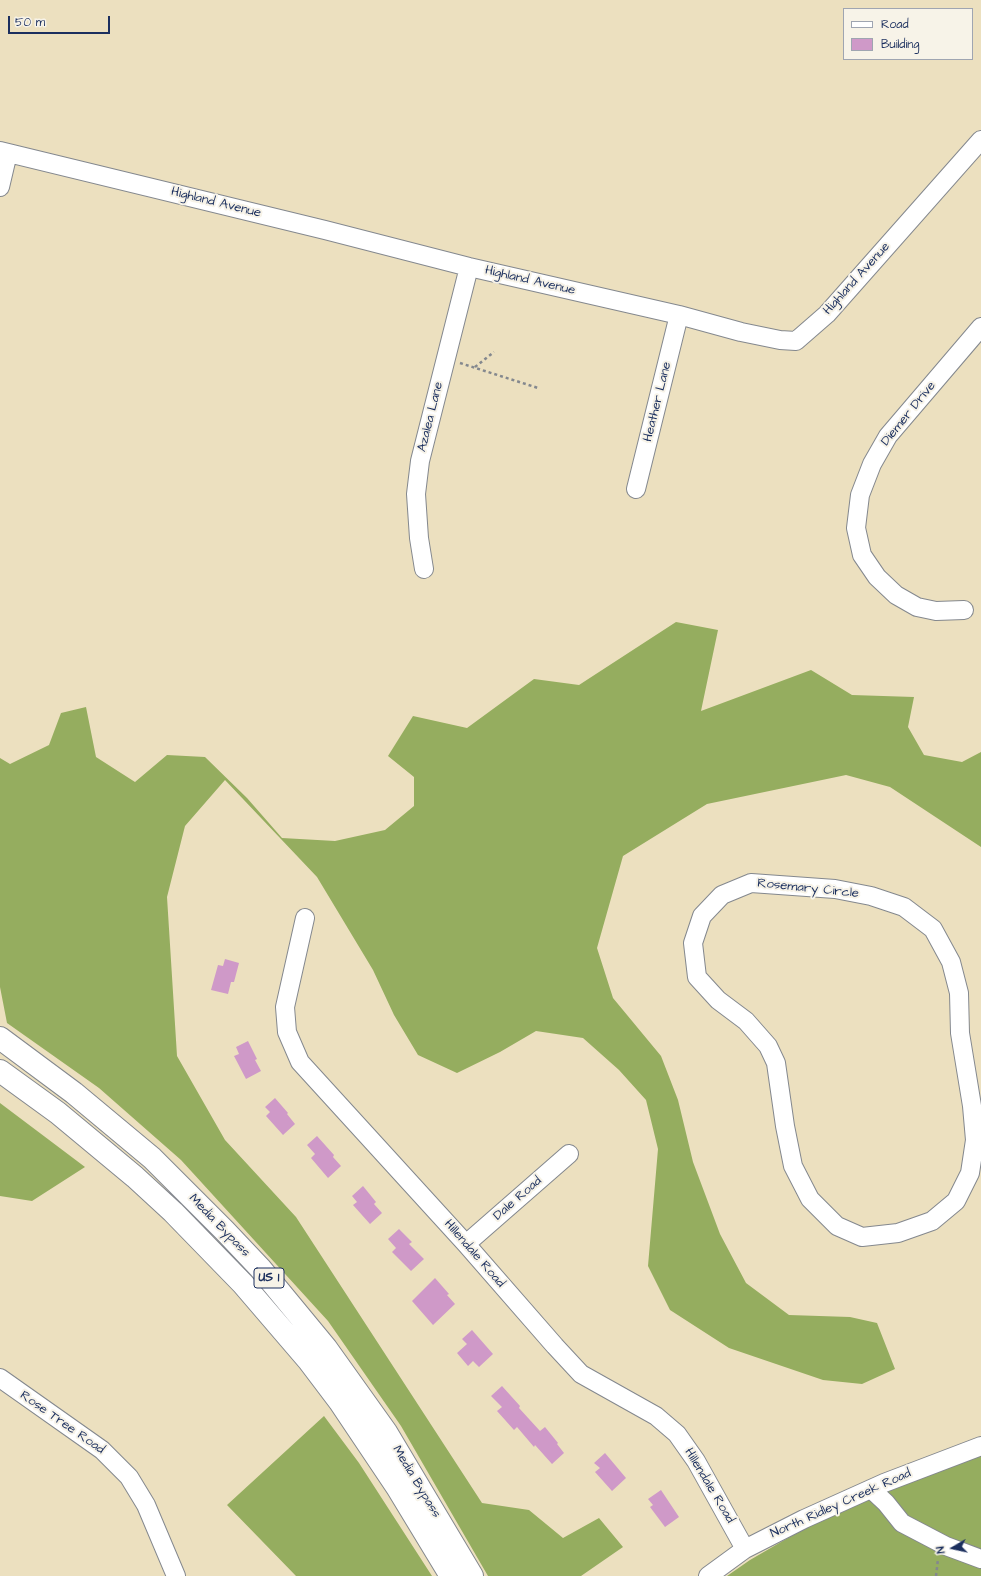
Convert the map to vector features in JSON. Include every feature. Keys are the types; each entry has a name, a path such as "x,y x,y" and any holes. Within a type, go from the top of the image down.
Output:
{"highway":[{"name":"Media Bypass","path":"0,1038 74,1093 152,1158 226,1230 260,1268 326,1348 369,1408 413,1476 472,1576"},
{"name":"Media Bypass","path":"0,1071 58,1113 135,1176 178,1217 243,1284 309,1361 340,1402 397,1487 450,1576"}],"street":[{"name":"Highland Avenue","path":"4,152 318,228 469,267 679,315 741,332 780,340 796,340 827,314 981,140"},
{"path":"0,187 4,152"},
{"name":"Azalea Lane","path":"424,569 419,538 416,494 420,461 469,267"},
{"name":"Heather Lane","path":"636,489 679,315"},
{"name":"Diemer Drive","path":"964,610 936,611 917,607 896,595 877,577 862,555 856,528 860,495 872,464 888,436 981,327"},
{"name":"Rosemary Circle","path":"751,883 835,889 871,896 904,907 933,929 951,962 959,993 960,1033 974,1073 972,1106 975,1140 970,1173 956,1201 932,1221 898,1233 862,1237 837,1226 810,1199 793,1166 785,1126 776,1063 768,1046 746,1021 718,1000 697,977 693,943 702,916 722,895 751,883"},
{"name":"Hillendale Road","path":"305,918 285,1007 287,1032 300,1062 466,1244 581,1374 656,1416 677,1434 696,1461 745,1549"},
{"name":"Dale Road","path":"466,1244 569,1154"},
{"name":"Rose Tree Road","path":"0,1378 102,1450 129,1478 146,1504 176,1576"},
{"name":"North Ridley Creek Road","path":"708,1576 745,1549 804,1519 871,1489 981,1446"},
{"path":"871,1489 886,1503 902,1523 946,1546 981,1559"}],"path":[{"path":"474,368 494,352"},
{"path":"446,359 538,388"}],"green space":[{"path":"676,622 718,630 701,711 811,670 852,695 914,697 908,727 924,755 962,762 981,752 981,847 890,787 846,775 707,804 623,856 597,948 613,998 661,1056 678,1100 693,1162 720,1234 746,1283 789,1315 850,1317 877,1323 895,1369 862,1384 823,1380 729,1348 670,1310 648,1266 658,1149 646,1100 619,1070 583,1038 536,1031 500,1052 457,1073 418,1055 394,1015 373,970 317,877 225,780 185,826 167,897 177,1056 225,1140 296,1217 482,1503 529,1510 563,1538 599,1518 623,1547 581,1576 488,1576 401,1426 328,1321 181,1160 99,1088 7,1023 0,987 0,758 10,764 49,745 61,713 86,707 96,757 135,782 167,755 205,757 247,798 282,838 335,841 385,830 414,806 414,777 388,756 413,716 467,728 534,679 579,685"},
{"path":"0,1103 85,1167 32,1201 0,1196"},
{"path":"324,1416 359,1463 432,1576 296,1576 227,1505"},
{"path":"981,1453 981,1576 727,1576 750,1560 831,1513"}],"building":[{"path":"225,959 239,963 234,982 231,982 228,994 211,990 218,965 223,966"},
{"path":"248,1041 261,1071 246,1079 234,1056 239,1054 236,1047"},
{"path":"275,1098 295,1124 283,1135 266,1116 270,1112 265,1107"},
{"path":"317,1136 334,1155 333,1157 341,1166 328,1178 311,1158 315,1154 307,1145"},
{"path":"363,1186 376,1202 374,1204 382,1213 370,1224 353,1205 357,1202 352,1196"},
{"path":"399,1229 412,1242 409,1244 424,1259 411,1271 392,1252 396,1248 388,1239"},
{"path":"435,1278 449,1294 447,1295 455,1304 433,1325 412,1301"},
{"path":"472,1330 493,1354 479,1367 473,1361 468,1366 457,1353 467,1344 462,1339"},
{"path":"502,1386 520,1406 519,1408 540,1431 545,1427 558,1443 557,1444 564,1453 552,1464 535,1445 534,1447 517,1427 514,1430 497,1411 502,1407 491,1396"},
{"path":"605,1453 626,1478 612,1491 595,1472 600,1468 594,1463"},
{"path":"661,1490 679,1517 665,1527 650,1507 653,1505 648,1499"}]}
